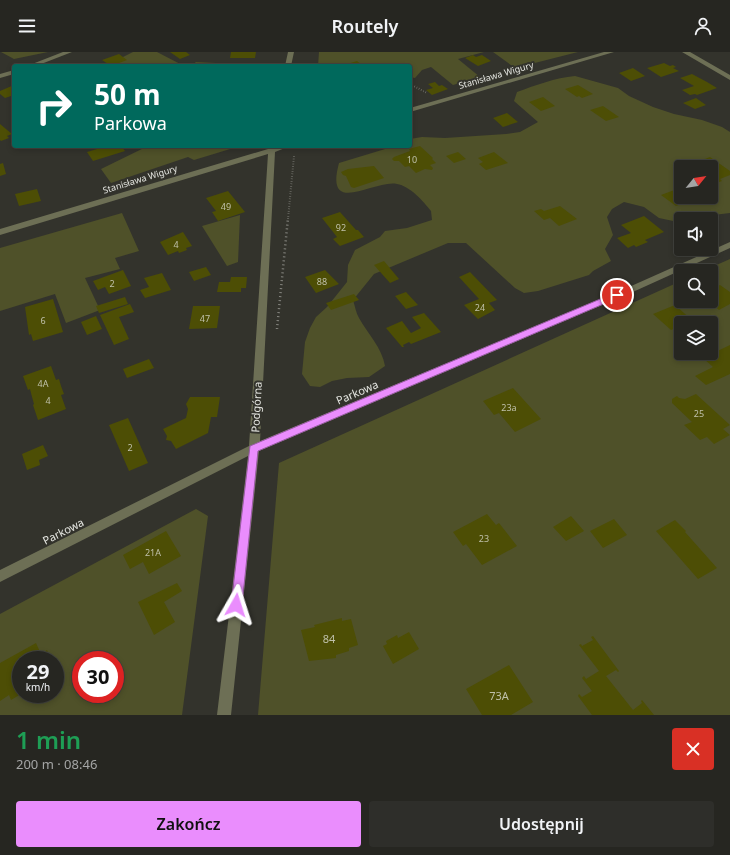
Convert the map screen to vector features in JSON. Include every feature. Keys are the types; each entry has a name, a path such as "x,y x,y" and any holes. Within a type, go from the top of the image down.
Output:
{"street":[{"path":"36,64 69,52"},
{"path":"288,64 291,52"},
{"name":"Stanisława Wigury","path":"412,109 611,52"},
{"path":"684,52 730,78"},
{"path":"0,76 12,73"},
{"name":"Stanisława Wigury","path":"0,232 271,148"},
{"name":"Podgórna","path":"224,715 254,448 271,148"},
{"name":"Parkowa","path":"0,576 254,448 624,292 730,245"}],"path":[{"path":"277,330 294,156"}],"green space":[{"path":"1,52 48,52 14,59"},
{"path":"133,52 157,52 180,64 109,64"},
{"path":"319,52 484,52 458,59 480,77 453,85 431,67 422,70 415,78 412,77 412,64 318,64"},
{"path":"493,52 578,52 515,68"},
{"path":"196,62 234,64 194,64"},
{"path":"575,76 618,88 629,96 653,107 674,114 702,120 722,127 730,132 730,213 718,214 718,212 674,212 674,221 659,218 644,207 624,202 612,209 607,217 613,235 605,249 611,261 593,271 589,275 538,291 524,293 515,288 466,243 448,243 374,274 353,300 358,316 378,347 385,366 369,377 347,378 332,381 320,387 310,386 302,374 305,342 316,317 327,307 347,282 348,265 355,250 380,237 385,231 407,228 432,220 431,211 416,194 402,185 388,184 354,192 345,192 339,189 336,179 339,163 388,148 412,148 412,139 422,137 445,138 520,132 538,122 514,101 517,92 546,82"},
{"path":"144,148 233,148 194,160 188,157 111,183 101,169"},
{"path":"122,213 139,251 115,258 120,269 85,278 100,310 66,323 55,294 0,311 0,248"},
{"path":"240,215 238,262 227,266 202,226"},
{"path":"730,259 730,715 258,715 279,463 674,284 674,308 718,308 718,264"},
{"path":"196,509 208,516 182,715 0,715 0,614"}],"building":[{"path":"170,52 186,52 190,55 180,59"},
{"path":"231,52 256,52 255,58 230,58"},
{"path":"119,54 127,60 116,64 108,64 102,60"},
{"path":"473,55 476,57 482,55 491,61 478,66 465,58"},
{"path":"357,61 361,64 347,64"},
{"path":"664,63 670,66 673,65 676,67 673,68 679,71 661,77 647,68"},
{"path":"633,68 645,76 631,81 619,73"},
{"path":"692,74 717,88 697,95 690,95 682,90 694,86 680,78"},
{"path":"435,82 439,86 442,85 448,89 432,95 426,90 433,88 428,84"},
{"path":"578,85 593,94 582,98 579,96 577,97 565,89"},
{"path":"12,86 12,96 5,98 0,94 0,91"},
{"path":"543,97 555,106 541,111 529,102"},
{"path":"696,98 706,105 695,109 683,103"},
{"path":"603,106 619,117 606,121 590,110"},
{"path":"507,113 518,122 503,127 493,118"},
{"path":"0,124 12,134 7,136 9,138 1,141 0,140"},
{"path":"420,146 433,158 432,159 436,163 430,165 433,168 432,170 425,169 416,173 409,166 405,167 399,161 394,161 392,159 410,151 409,149"},
{"path":"100,148 123,148 125,151 93,161 87,152"},
{"path":"458,152 466,159 454,163 446,156"},
{"path":"494,152 508,163 486,170 479,164 483,162 478,158"},
{"path":"710,157 714,160 702,160"},
{"path":"3,163 6,174 0,176 0,164"},
{"path":"718,163 730,171 730,175 720,179 722,181 718,182"},
{"path":"374,166 384,178 354,188 351,187 346,176 341,172 348,169"},
{"path":"37,189 41,201 19,206 15,194"},
{"path":"674,190 674,204 681,204 676,206 661,195"},
{"path":"228,191 245,212 218,221 212,212 216,211 206,198"},
{"path":"560,206 577,219 559,226 550,218 544,220 534,211 541,209 544,211"},
{"path":"340,212 364,237 340,246 333,239 337,237 322,218"},
{"path":"644,216 664,232 645,240 648,242 636,247 634,245 628,248 617,238 631,233 621,225"},
{"path":"183,232 192,246 179,253 178,251 168,255 160,242"},
{"path":"384,261 399,279 390,283 374,265"},
{"path":"206,267 211,275 194,281 189,272"},
{"path":"123,270 131,286 109,294 105,287 98,290 93,281"},
{"path":"325,270 339,284 316,293 305,277"},
{"path":"470,272 497,300 489,303 495,310 478,319 464,305 479,299 459,277"},
{"path":"162,273 171,290 145,298 140,290 149,287 144,278"},
{"path":"231,277 247,277 246,288 241,288 241,292 217,292 219,282 230,282"},
{"path":"720,285 730,292 730,304 719,310 717,308 718,308 718,286"},
{"path":"406,292 418,305 406,309 395,296"},
{"path":"354,294 359,300 331,310 326,303"},
{"path":"125,297 128,304 99,313 96,306"},
{"path":"53,299 63,332 33,341 31,334 29,335 25,307"},
{"path":"130,304 134,312 119,317 129,339 114,345 100,315"},
{"path":"674,305 674,308 678,308 687,316 674,316 674,329 671,330 653,314"},
{"path":"193,306 220,306 217,328 189,329"},
{"path":"424,313 441,332 411,344 409,342 402,347 386,328 402,321 411,333 421,328 412,317"},
{"path":"96,316 102,329 87,335 81,322"},
{"path":"730,345 730,374 706,385 695,376 713,367 705,360 718,360 718,351"},
{"path":"149,359 154,368 127,378 123,369"},
{"path":"51,366 56,380 59,379 64,394 61,395 66,409 38,420 30,389 28,390 23,376"},
{"path":"513,388 541,419 515,432 499,413 494,415 483,401"},
{"path":"696,394 730,425 723,429 730,435 714,444 707,437 700,440 684,425 692,422 672,403 672,399 677,396 685,399"},
{"path":"190,397 220,397 217,417 211,417 208,433 176,449 171,441 166,440 167,436 163,429 186,418 188,409 186,404"},
{"path":"128,418 148,463 129,471 109,425"},
{"path":"43,445 48,456 39,460 40,465 27,470 22,454"},
{"path":"487,514 496,525 499,523 517,546 482,565 466,544 463,546 453,532"},
{"path":"571,516 584,531 566,541 553,527"},
{"path":"614,519 627,535 603,548 590,531"},
{"path":"675,520 717,568 698,579 656,531"},
{"path":"166,531 181,556 149,574 143,562 130,569 123,555"},
{"path":"177,583 182,591 164,602 175,622 154,635 138,602"},
{"path":"342,618 342,621 351,619 358,645 349,648 349,651 336,655 336,658 309,661 301,630"},
{"path":"409,632 419,649 393,664 383,646 387,644 386,641 397,635 398,638"},
{"path":"593,636 619,671 618,672 616,670 606,676 633,710 642,703 642,700 654,715 592,715 578,696 579,694 582,697 592,691 582,678 584,676 586,679 599,671 579,645 581,644 582,646 593,640 591,637"},
{"path":"36,643 40,651 22,651"},
{"path":"12,656 11,700 9,695 0,701 0,663"},
{"path":"509,665 533,702 511,715 482,715 466,689"}],"route":[{"path":"236,605 254,448 617,295"}]}
